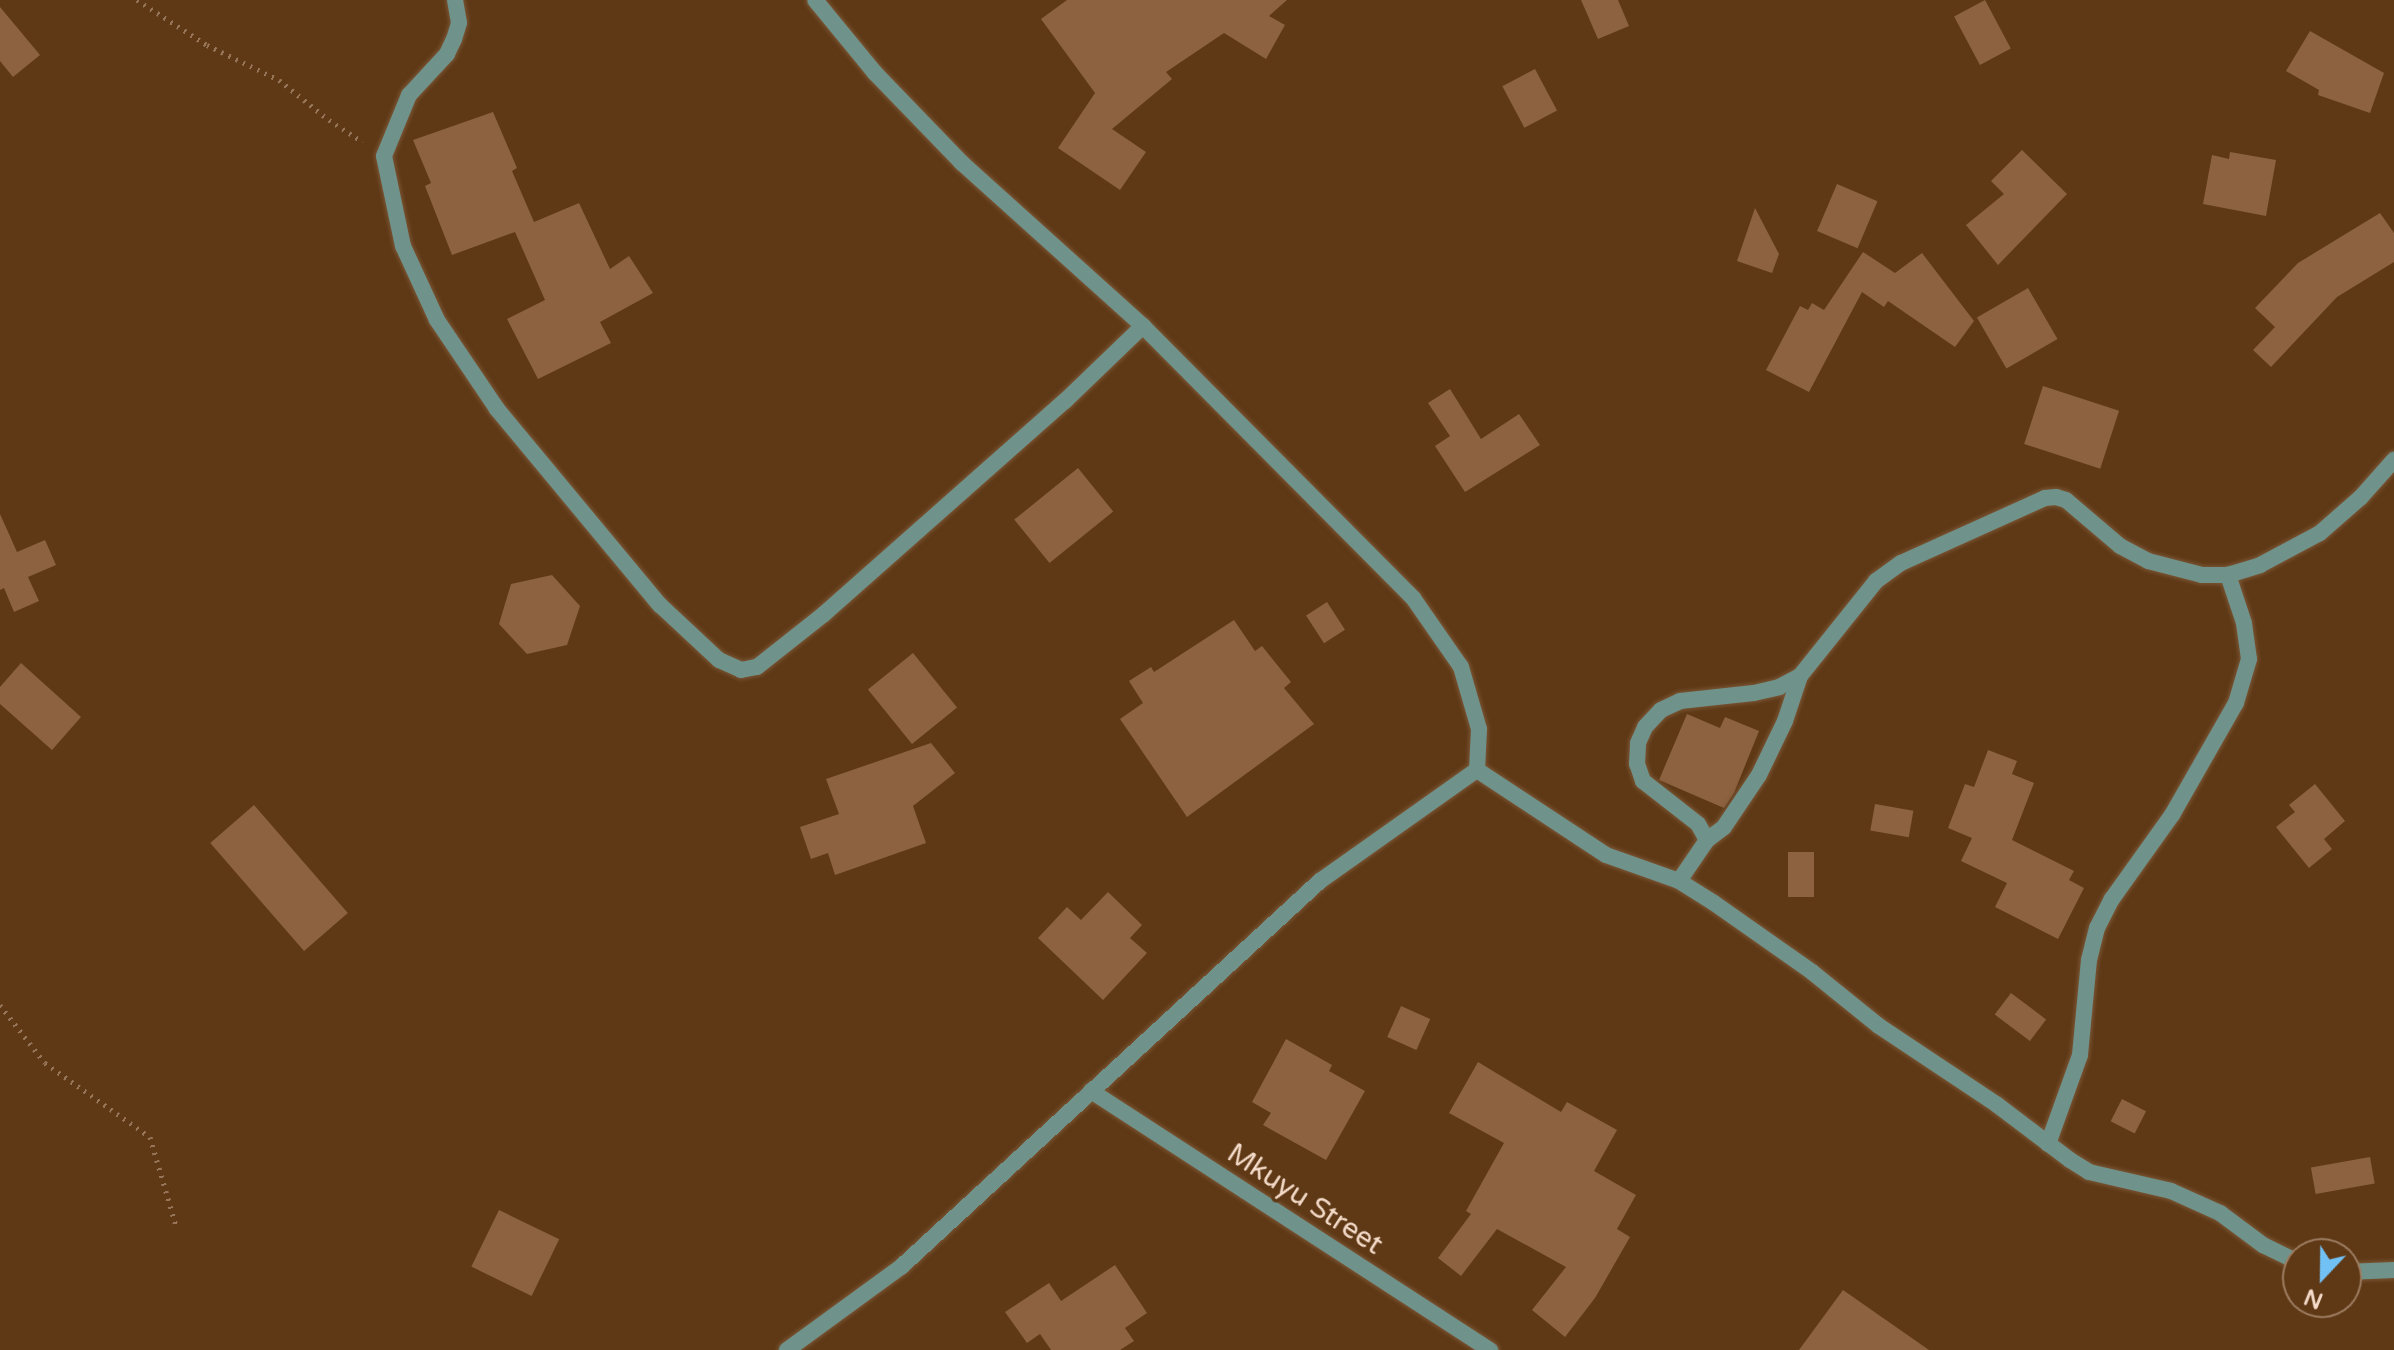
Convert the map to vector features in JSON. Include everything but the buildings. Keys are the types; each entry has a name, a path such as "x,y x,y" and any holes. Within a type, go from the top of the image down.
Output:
{"street":[{"path":"455,0 459,23 454,39 447,54 409,95 384,156 403,246 437,320 497,409 660,605 719,660 741,670 757,667 824,614 1065,401 1143,326"},
{"path":"815,0 875,73 962,163 1143,326 1340,521 1413,598 1461,667 1479,729 1477,770"},
{"path":"1679,881 1707,840 1724,827 1759,775 1785,721 1800,676 1876,581 1901,563 2045,498 2066,500 2120,546 2148,561 2202,575 2228,575 2260,565 2320,533 2361,497 2394,460"},
{"path":"2048,1144 2080,1055 2089,960 2097,928 2112,899 2172,815 2236,703 2249,659 2244,623 2228,575"},
{"path":"1707,840 1698,824 1643,781 1637,764 1638,743 1645,727 1661,710 1680,701 1754,693 1779,687 1800,676"},
{"path":"1477,770 1606,855 1679,881 1756,931 1879,1026 1996,1104 2089,1172 2171,1191 2220,1213 2263,1245 2282,1254"},
{"path":"787,1350 902,1266 1320,881 1477,770"},
{"name":"Mkuyu Street","path":"1091,1091 1490,1350"},
{"path":"2362,1271 2394,1270"}],"path":[{"path":"137,0 207,45 279,80 329,120 384,156"},
{"path":"0,1005 3,1018 45,1063 150,1137 176,1226"}]}
